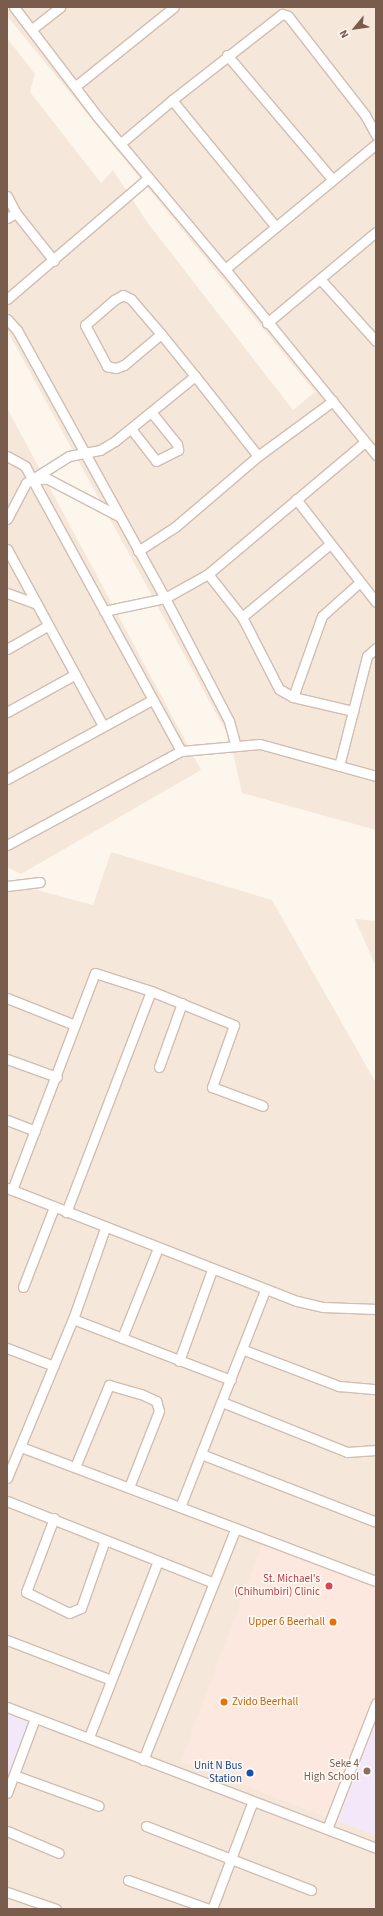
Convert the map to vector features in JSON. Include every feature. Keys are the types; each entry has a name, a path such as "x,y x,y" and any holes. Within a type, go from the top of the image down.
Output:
{"street":[{"path":"14,7 77,85 148,178 225,269 267,323 376,455"},
{"path":"32,29 60,7"},
{"path":"77,85 174,7"},
{"path":"121,143 276,16 288,16 365,115 376,135"},
{"path":"227,55 332,179"},
{"path":"172,100 276,227"},
{"path":"225,269 376,144"},
{"path":"7,299 54,261 148,178"},
{"path":"7,196 16,213 54,261"},
{"path":"7,218 16,213"},
{"path":"267,323 375,234"},
{"path":"321,280 376,341"},
{"path":"161,334 124,366 116,368 107,366 85,325 123,295 131,298 161,334 196,376 258,456"},
{"path":"7,319 17,330 138,551 166,598 229,721 235,744"},
{"path":"7,519 21,488 49,466 85,453 100,450 132,430 196,376"},
{"path":"138,551 175,526 258,456 332,401"},
{"path":"132,430 156,461 163,460 178,450 177,444 152,413"},
{"path":"104,611 166,598 208,574 365,442"},
{"path":"7,456 22,462 33,479 181,751"},
{"path":"33,479 48,480 118,515"},
{"path":"296,499 376,602"},
{"path":"242,617 330,544"},
{"path":"7,549 47,626 103,726"},
{"path":"208,574 242,617 279,689 293,697 353,711"},
{"path":"293,697 322,616 360,582"},
{"path":"7,593 35,603"},
{"path":"7,649 47,626"},
{"path":"339,766 368,656 376,648"},
{"path":"7,712 74,675"},
{"path":"7,779 152,700"},
{"path":"7,845 181,751 235,744 260,744 376,776"},
{"path":"7,886 40,882"},
{"path":"263,1106 212,1087 234,1025 151,991 95,973 36,1131 9,1189 265,1290 323,1307 376,1309"},
{"path":"66,1212 151,991"},
{"path":"7,998 75,1025"},
{"path":"159,1067 182,1003"},
{"path":"7,1059 57,1077"},
{"path":"7,1120 36,1131"},
{"path":"23,1287 54,1207"},
{"path":"7,1478 73,1319 105,1228"},
{"path":"122,1338 158,1248"},
{"path":"179,1360 212,1270"},
{"path":"180,1507 244,1350 265,1290"},
{"path":"73,1319 231,1380"},
{"path":"7,1348 54,1366"},
{"path":"244,1350 339,1386 376,1389"},
{"path":"75,1467 109,1385 142,1394 156,1401 158,1411 129,1487"},
{"path":"222,1402 347,1452 376,1450"},
{"path":"21,1447 129,1487 235,1530 376,1581"},
{"path":"201,1454 376,1522"},
{"path":"7,1501 54,1518 105,1540 212,1582"},
{"path":"54,1518 26,1592 69,1613 81,1608 105,1540"},
{"path":"143,1760 212,1582 235,1530"},
{"path":"89,1737 158,1561"},
{"path":"7,1640 111,1680"},
{"path":"327,1829 376,1703"},
{"path":"7,1707 89,1737 252,1803 376,1848"},
{"path":"7,1793 35,1718"},
{"path":"14,1775 99,1806"},
{"path":"128,1880 210,1909 252,1803"},
{"path":"146,1826 230,1860 311,1890"},
{"path":"7,1831 59,1853"},
{"path":"7,1892 56,1909"}],"shaded area":[{"path":"7,7 376,7 376,830 242,793 230,739 7,330 7,38 35,74 30,92 101,183 113,170 147,222 293,410 315,392 7,16"},
{"path":"7,408 201,770 21,874 7,867"},
{"path":"111,852 272,900 376,1083 376,1580 181,1761 376,1835 376,1909 7,1909 7,1777 31,1715 7,1705 7,882 93,905"},
{"path":"355,919 376,921 376,967"},
{"path":"265,1537 376,1580 376,1721 338,1821 181,1761"},
{"path":"7,1705 31,1714 7,1777"},
{"name":"Seke 4 High School","path":"376,1721 376,1835 338,1821"}],"place":[{"name":"St. Michael's (Chihumbiri) Clinic","path":"329,1586"},
{"name":"Upper 6 Beerhall","path":"333,1622"},
{"name":"Zvido Beerhall","path":"224,1702"},
{"name":"Seke 4 High School","path":"367,1771"},
{"name":"Unit N Bus Station","path":"250,1773"}]}
